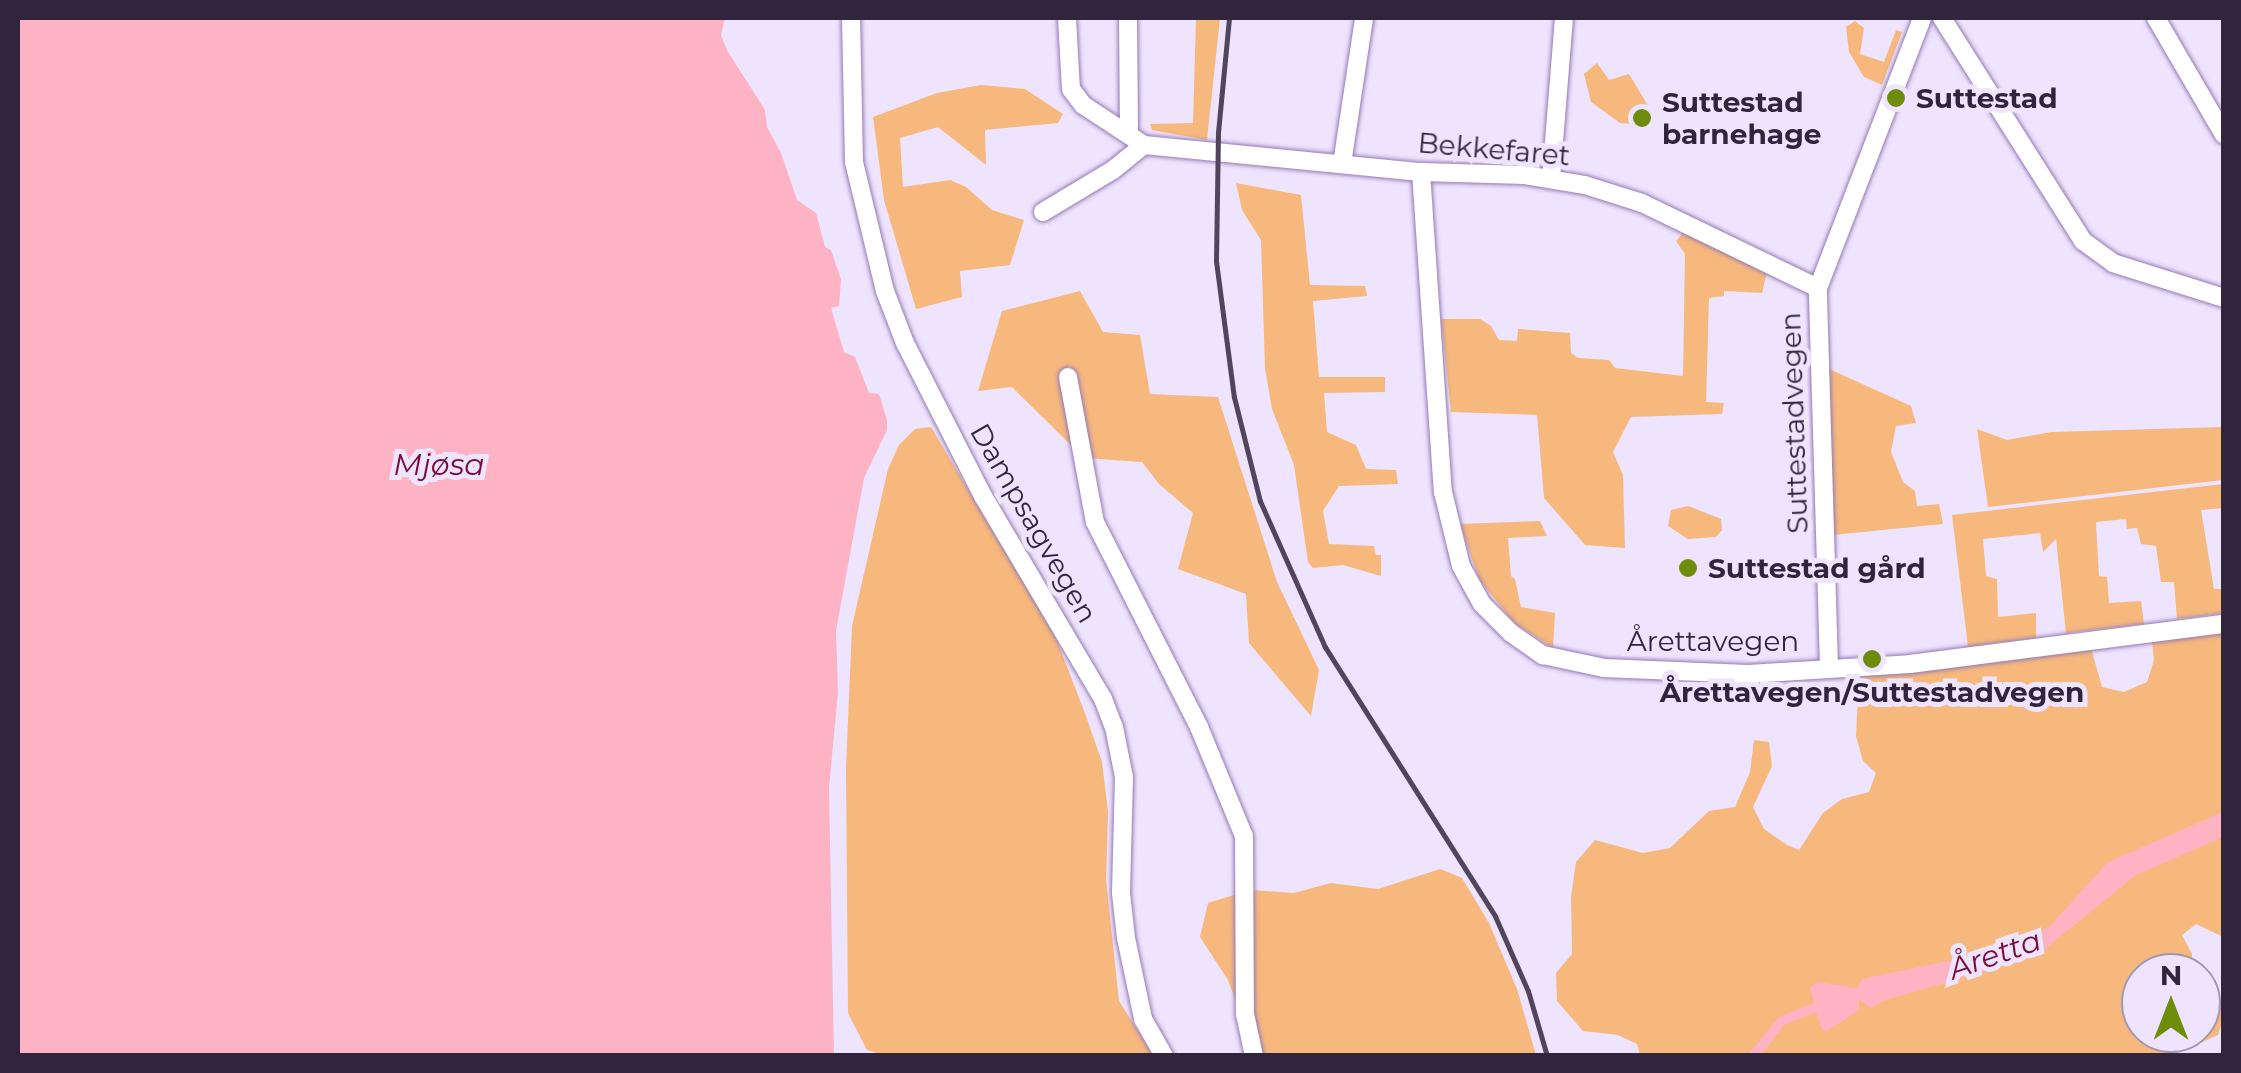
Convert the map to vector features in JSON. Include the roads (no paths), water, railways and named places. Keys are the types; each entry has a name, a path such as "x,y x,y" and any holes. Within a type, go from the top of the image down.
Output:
{"street":[{"name":"Dampsagvegen","path":"851,18 854,162 884,291 905,343 984,496 1103,699 1114,727 1124,777 1121,893 1126,938 1143,1019 1164,1056"},
{"name":"Bekkefaret","path":"1067,18 1071,89 1083,104 1136,139 1422,172 1551,179 1642,203 1818,288"},
{"path":"1043,212 1113,170 1136,139 1128,18"},
{"path":"1342,164 1364,18"},
{"path":"1551,179 1564,18"},
{"name":"Suttestadvegen","path":"1829,667 1818,288 1922,18"},
{"path":"1942,18 2084,241 2112,263 2224,298"},
{"path":"2156,18 2224,135"},
{"path":"2206,103 2224,94"},
{"name":"Årettavegen","path":"1422,172 1443,492 1462,566 1482,604 1511,634 1543,655 1604,668 1748,674 1910,664 2224,624"},
{"path":"1068,378 1095,522 1199,728 1244,836 1246,1014 1254,1056"}],"water":[{"name":"Mjøsa","path":"18,18 725,18 721,35 727,50 765,110 767,127 781,153 797,200 816,213 825,247 831,250 841,279 839,306 831,308 844,352 855,357 869,393 879,394 887,420 887,430 864,478 836,631 838,692 829,788 834,1055 18,1055"},
{"name":"Åretta","path":"2223,812 2223,837 2136,875 2035,957 1882,1001 1871,1008 1859,999 1859,1010 1827,1031 1822,1029 1816,1012 1784,1025 1761,1055 1748,1055 1779,1017 1814,1003 1810,987 1818,982 1857,988 1862,979 2006,949 2049,927 2108,862"}],"railway":[{"path":"1229,18 1218,133 1216,261 1234,397 1260,501 1325,647 1495,916 1528,991 1547,1056"}],"place":[{"name":"Suttestad","path":"1896,98"},
{"name":"Suttestad barnehage","path":"1642,118"},
{"name":"Suttestad gård","path":"1688,568"},
{"name":"Årettavegen/Suttestadvegen","path":"1872,659"}]}
